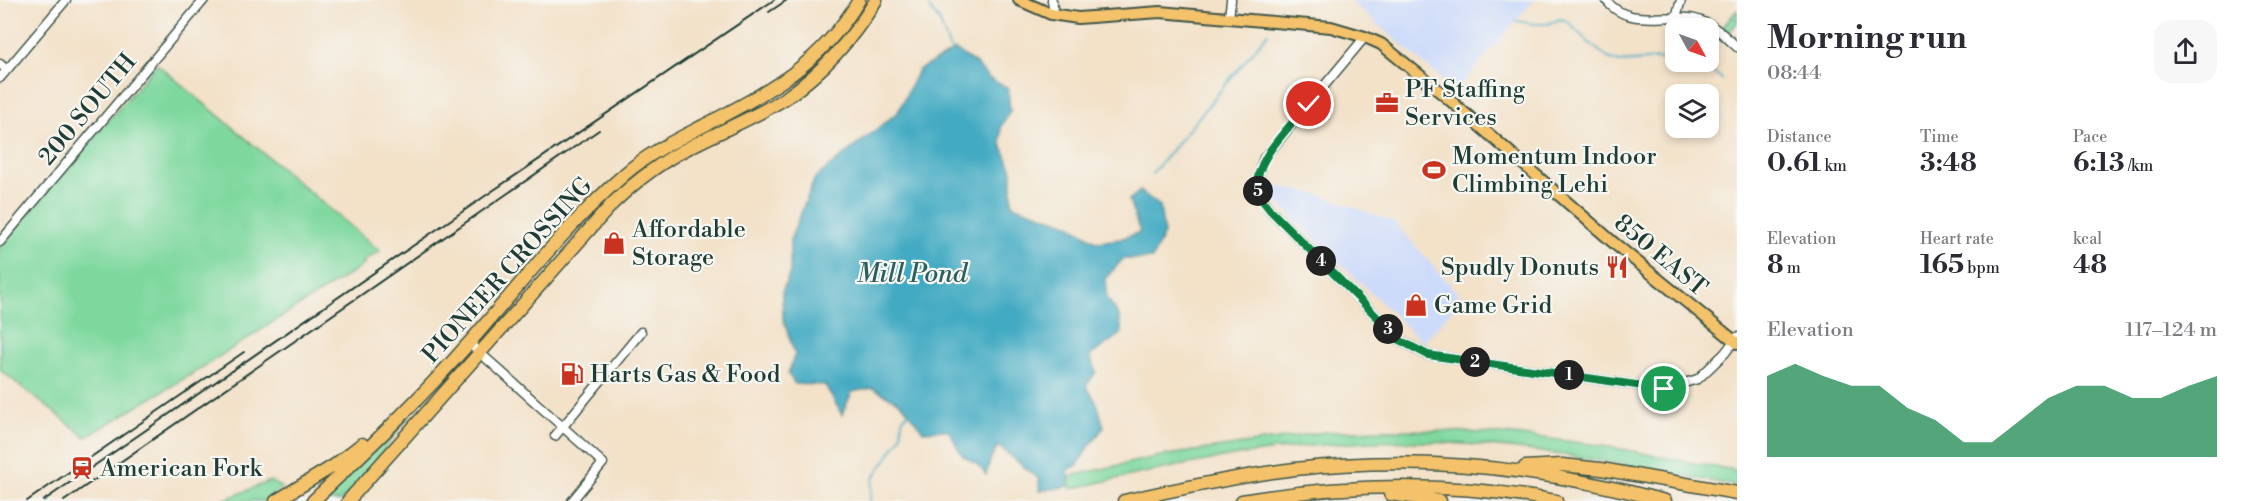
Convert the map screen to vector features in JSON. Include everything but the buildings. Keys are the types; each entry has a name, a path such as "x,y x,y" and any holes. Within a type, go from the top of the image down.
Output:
{"highway":[{"name":"PIONEER CROSSING","path":"313,501 396,422 469,343 570,226 628,171 655,152 779,85 823,48 842,27 859,0"},
{"name":"PIONEER CROSSING","path":"350,500 582,236 637,180 690,147 758,114 808,81 854,34 876,0"},
{"path":"276,501 351,453 398,411 447,358 469,343"},
{"path":"1124,501 1239,477 1328,466 1403,464 1497,469 1586,482 1665,501"},
{"path":"1497,469 1562,465 1601,469 1737,494"},
{"path":"1242,501 1350,489 1456,489 1556,501"},
{"path":"1350,489 1440,501"}],"main road":[{"name":"850 EAST","path":"1019,0 1054,15 1078,18 1160,12 1331,27 1344,29 1381,44 1615,244 1736,340"}],"street":[{"path":"0,78 3,67 66,0"},
{"name":"200 SOUTH","path":"0,242 204,0"},
{"path":"1052,0 1054,15"},
{"path":"1229,18 1231,0"},
{"path":"1606,0 1621,13 1635,17 1649,19 1676,17 1694,19 1712,25 1737,47"},
{"path":"1676,17 1682,0"},
{"path":"1365,37 1264,158 1257,183 1259,196 1270,210 1401,341 1428,355 1664,389 1698,379 1736,340"},
{"path":"555,436 641,332"},
{"path":"469,343 603,463 572,501"}],"shaded area":[{"path":"1349,0 1534,0 1456,91"},
{"path":"1268,184 1321,195 1394,222 1462,298 1423,343 1271,196"}],"green space":[{"path":"1737,10 1737,23 1726,36 1722,28"},
{"path":"157,64 380,251 363,261 365,264 190,375 86,437 0,370 0,247"},
{"path":"410,415 361,481 343,501 321,501"},
{"path":"1383,430 1490,433 1597,445 1737,470 1737,486 1623,465 1508,448 1470,444 1385,441 1340,443 1250,454 1071,489 1070,476 1160,456 1325,432"},
{"path":"270,481 282,488 265,501 221,501"}],"water":[{"name":"Mill Pond","path":"955,50 975,63 990,79 1008,88 1010,111 1001,127 1001,144 1012,170 1012,205 1069,224 1097,242 1120,239 1140,232 1129,200 1140,191 1160,206 1164,234 1152,259 1123,259 1105,279 1107,298 1119,315 1122,333 1090,356 1096,372 1086,386 1097,403 1104,427 1078,465 1068,470 1069,486 1039,491 1039,479 998,446 991,458 986,475 978,465 962,455 948,430 923,431 902,404 873,388 852,392 842,415 825,385 795,384 788,374 795,354 783,319 782,292 790,272 790,240 815,178 898,112 918,70"}],"waterway":[{"path":"929,8 939,20 951,52"},
{"path":"1516,21 1535,24 1548,24 1560,19 1567,21 1608,58 1619,62 1665,59"},
{"path":"1152,174 1268,33"},
{"path":"1713,72 1722,79"},
{"path":"870,501 873,479 901,437 902,420 909,412"}],"railway":[{"path":"43,501 774,0"},
{"path":"769,12 787,0"},
{"path":"64,501 599,130"},
{"path":"27,501 244,352"}],"place":[{"name":"PF Staffing Services","path":"1387,103"},
{"name":"Momentum Indoor Climbing Lehi","path":"1434,170"},
{"name":"Affordable Storage","path":"614,243"},
{"name":"Spudly Donuts","path":"1617,267"},
{"name":"Game Grid","path":"1416,305"},
{"name":"Harts Gas & Food","path":"572,374"},
{"name":"American Fork","path":"82,468"}],"route":[{"path":"1309,104 1264,158 1257,183 1259,196 1270,210 1401,341 1428,355 1664,389"}]}
